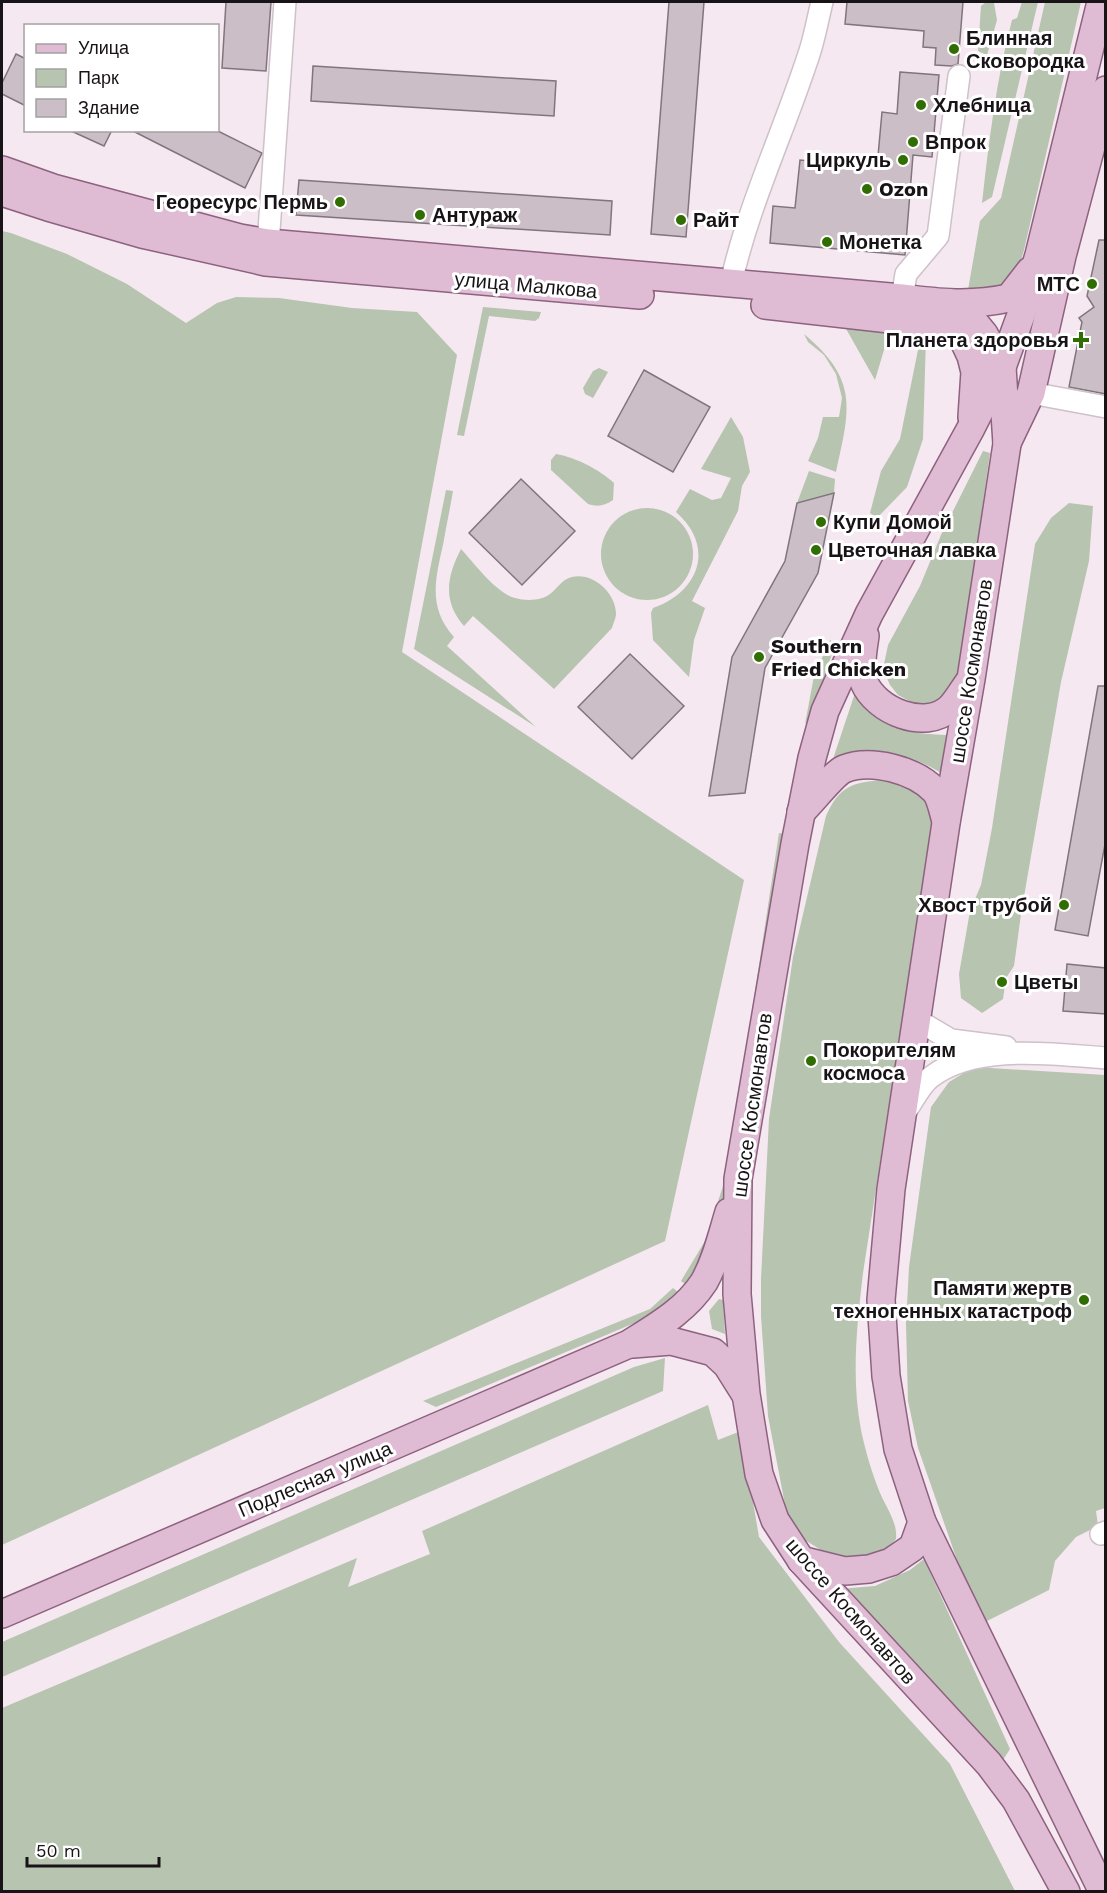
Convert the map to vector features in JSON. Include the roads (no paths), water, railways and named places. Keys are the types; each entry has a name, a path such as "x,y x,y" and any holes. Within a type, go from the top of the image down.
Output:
{"main road":[{"name":"шоссе Космонавтов","path":"1066,1892 1016,1800 989,1764 801,1560 775,1520 759,1474 746,1394 737,1294 738,1179 801,812 825,711 869,614 1002,367 1039,255 1101,2"},
{"name":"шоссе Космонавтов","path":"1007,444 1031,393 1062,256 1106,90"},
{"name":"улица Малкова","path":"2,170 53,188 240,238 267,253 732,283 952,304 985,303 1009,298 1039,255"},
{"name":"улица Малкова","path":"2,192 142,234 267,253 533,287 769,305 934,324 963,339 971,356 975,372 971,428"},
{"path":"952,304 970,317 984,334 1002,367"},
{"name":"шоссе Космонавтов","path":"1002,367 1007,444 946,823 891,1189 881,1300 886,1376 898,1449 922,1522 1103,1892"},
{"path":"869,614 862,659 864,681 874,696 891,711 915,718 936,717 950,708 971,678"},
{"path":"801,812 843,770 870,765 892,766 922,780 937,793 946,823"},
{"path":"629,1344 670,1317 684,1305 703,1282 724,1228 738,1179"},
{"path":"629,1344 671,1341 713,1352 728,1365 746,1394"},
{"name":"Подлесная улица","path":"2,1614 629,1344"},
{"path":"801,1560 845,1571 869,1569 891,1562 913,1547 922,1522"}],"street":[{"path":"267,253 285,2"},
{"path":"732,283 736,262 771,157 811,50 822,2"},
{"path":"902,298 906,274 938,236 959,76"},
{"path":"1031,393 1106,407"},
{"path":"917,1020 951,1040 999,1045 1039,1053"},
{"path":"902,1117 928,1078 952,1063 994,1055 1039,1053 1106,1058"}],"place":[{"name":"Блинная Сковородка","path":"954,49"},
{"name":"Хлeбница","path":"921,105"},
{"name":"Впрок","path":"913,142"},
{"name":"Циркуль","path":"903,160"},
{"name":"Ozon","path":"867,189"},
{"name":"Георесурс Пермь","path":"340,202"},
{"name":"Антураж","path":"420,215"},
{"name":"Райт","path":"681,220"},
{"name":"Монетка","path":"827,242"},
{"name":"МТС","path":"1092,284"},
{"name":"Планета здоровья","path":"1081,340"},
{"name":"Купи Домой","path":"821,522"},
{"name":"Цветочная лавка","path":"816,550"},
{"name":"Southern Fried Chicken","path":"759,657"},
{"name":"Хвост трубой","path":"1064,905"},
{"name":"Цветы","path":"1002,982"},
{"name":"Покорителям космоса","path":"811,1061"},
{"name":"Памяти жертв техногенных катастроф","path":"1084,1300"}]}
